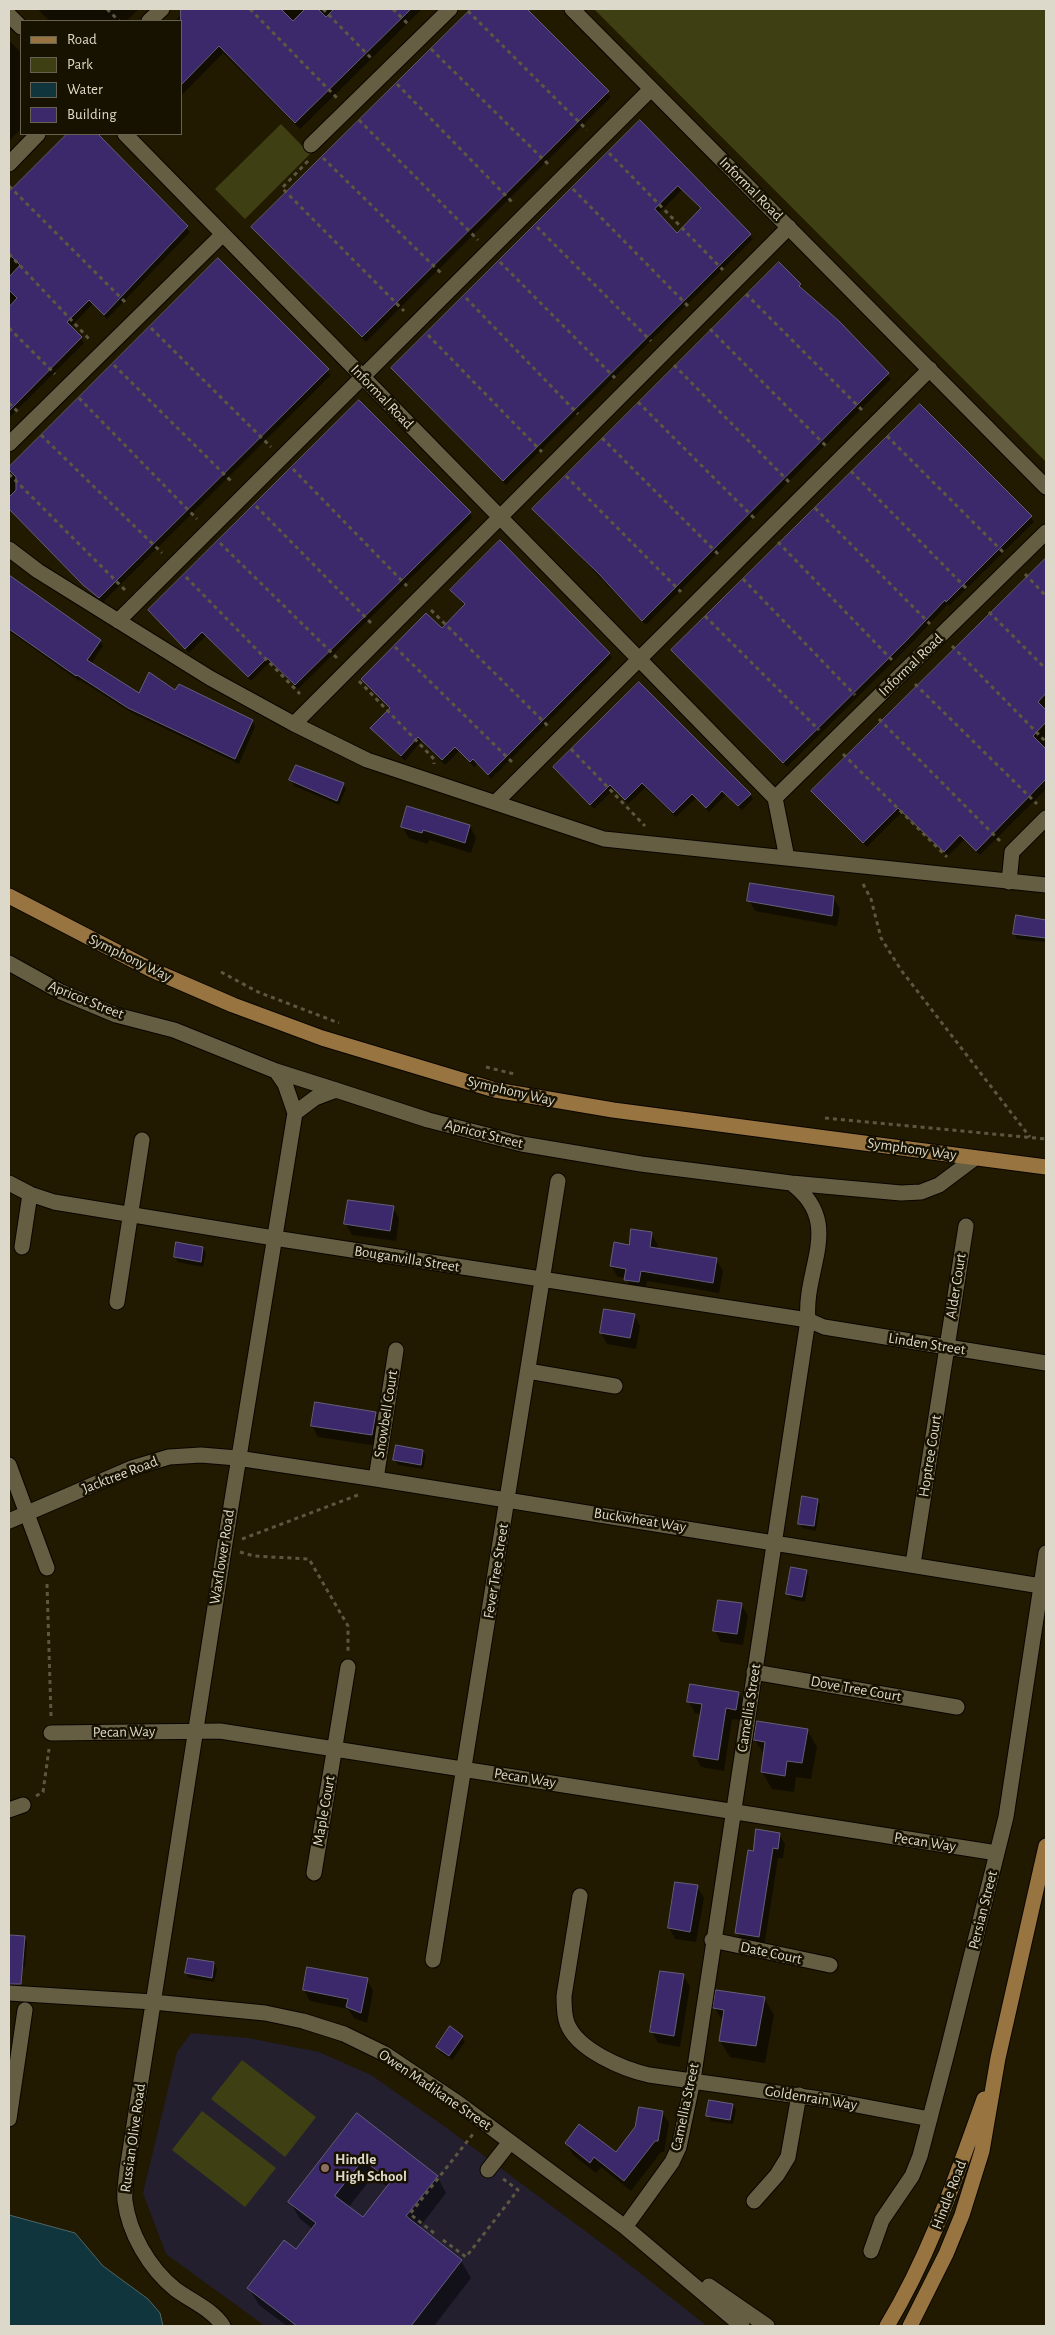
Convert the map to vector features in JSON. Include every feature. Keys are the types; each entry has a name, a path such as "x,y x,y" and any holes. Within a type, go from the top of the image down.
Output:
{"main road":[{"name":"Symphony Way","path":"9,896 144,966 233,1005 322,1038 495,1090 613,1110 1046,1167"},
{"name":"Hindle Road","path":"910,2326 936,2277 962,2215 982,2151 998,2058 1046,1846"},
{"name":"Hindle Road","path":"887,2326 915,2274 942,2215 998,2058"}],"street":[{"path":"150,20 162,9"},
{"path":"314,148 347,109 450,9"},
{"name":"Informal Road","path":"572,9 1046,486"},
{"path":"9,15 20,27"},
{"path":"118,621 651,89"},
{"path":"9,164 37,135"},
{"name":"Informal Road","path":"126,135 775,798 1046,532"},
{"path":"294,724 789,228"},
{"path":"9,444 223,234"},
{"path":"496,802 930,369"},
{"path":"9,549 38,571 210,678 294,724 368,760 604,839 1046,885"},
{"path":"775,798 787,858"},
{"path":"1009,882 1012,852 1046,818"},
{"name":"Apricot Street","path":"9,963 39,981 94,1007 174,1030 276,1071 428,1120 522,1144 641,1164 791,1183 901,1193 922,1192 942,1183 975,1158"},
{"name":"Waxflower Road","path":"154,2002 197,1730 223,1546 295,1113 287,1088 276,1071"},
{"path":"295,1113 315,1098 336,1090"},
{"path":"117,1302 142,1140"},
{"name":"Fever Tree Street","path":"433,1960 558,1181"},
{"name":"Bouganvilla Street","path":"9,1183 30,1194 54,1202 274,1238 808,1320"},
{"name":"Camellia Street","path":"626,2227 672,2162 679,2147 693,2080 712,1940 808,1320 806,1302 819,1248 819,1223 810,1200 791,1183"},
{"path":"22,1247 30,1194"},
{"name":"Alder Court","path":"947,1347 966,1226"},
{"name":"Linden Street","path":"808,1320 824,1327 1046,1363"},
{"name":"Hoptree Court","path":"913,1564 947,1347"},
{"name":"Snowbell Court","path":"371,1478 396,1350"},
{"path":"528,1371 615,1386"},
{"name":"Jacktree Road","path":"9,1521 132,1468 169,1457 201,1455 237,1458"},
{"name":"Buckwheat Way","path":"237,1458 913,1564 1041,1586"},
{"path":"9,1466 47,1568"},
{"name":"Persian Street","path":"871,2251 882,2220 912,2176 920,2156 997,1854 1006,1817 1046,1553"},
{"name":"Maple Court","path":"314,1873 348,1667"},
{"name":"Dove Tree Court","path":"754,1672 956,1707"},
{"name":"Pecan Way","path":"51,1733 220,1731 464,1768 997,1854"},
{"name":"Goldenrain Way","path":"580,1896 564,1996 568,2024 584,2044 619,2067 649,2075 799,2096 930,2119"},
{"name":"Date Court","path":"712,1940 830,1965"},
{"name":"Owen Madikane Street","path":"9,1993 154,2002 265,2013 303,2021 344,2034 385,2054 411,2070 483,2121 626,2227 742,2326"},
{"name":"Russian Olive Road","path":"154,2002 124,2199 136,2238 146,2256 174,2288 213,2315 223,2326"},
{"path":"9,2119 25,2010"},
{"path":"754,2201 788,2158 799,2096"},
{"path":"493,2173 510,2142"},
{"name":"Owen Madikane Street","path":"650,2246 767,2326"}],"path":[{"path":"107,9 118,20"},
{"path":"250,9 767,531"},
{"path":"323,9 1046,742"},
{"path":"393,9 1046,669"},
{"path":"465,9 1046,596"},
{"path":"694,605 282,188 314,148 454,286 867,708 1012,852"},
{"path":"9,254 102,352 524,774"},
{"path":"9,328 434,759 436,782"},
{"path":"9,474 138,602"},
{"path":"560,739 664,845"},
{"path":"854,865 871,899 881,938 901,970 1030,1138"},
{"path":"220,972 258,992 343,1024"},
{"path":"482,1066 518,1074"},
{"path":"820,1118 1046,1140"},
{"path":"223,1546 364,1492 371,1478"},
{"path":"223,1546 254,1556 309,1559 348,1626 348,1667"},
{"path":"16,1807 43,1792 51,1733 47,1568"},
{"path":"434,2233 410,2214 483,2121"},
{"path":"443,2240 466,2257 518,2190 493,2173"}],"shaded area":[{"name":"Hindle High School","path":"191,2033 248,2038 319,2052 371,2075 444,2126 612,2251 707,2326 265,2326 166,2254 143,2193 177,2052"}],"green space":[{"path":"594,9 1046,9 1046,462"},
{"path":"281,124 310,154 245,219 215,189"},
{"path":"242,2060 316,2117 285,2157 211,2099"},
{"path":"202,2111 276,2168 245,2207 172,2150"}],"water":[{"path":"9,2215 75,2233 103,2266 148,2299 160,2313 163,2326 9,2326"}],"building":[{"path":"181,9 281,9 293,21 305,9 318,9 326,17 334,9 411,9 295,123 219,46 182,84"},
{"path":"471,9 527,9 609,91 362,337 251,227"},
{"path":"640,120 751,234 503,481 391,368","holes":["678,186 701,208 677,233 655,209"]},
{"path":"66,135 99,135 188,226 104,315 89,300 67,322 82,337 9,411 9,307 17,298 9,290 9,277 20,265 9,254 9,192"},
{"path":"218,258 329,369 99,598 83,585 9,509 9,497 16,490 16,477 9,470 9,467"},
{"path":"779,262 801,284 799,286 839,321 889,373 642,621 599,574 532,509"},
{"path":"359,400 471,512 295,685 267,658 248,677 202,632 185,649 148,610"},
{"path":"920,404 1032,516 946,602 945,600 783,763 671,650"},
{"path":"500,540 610,653 488,775 473,759 470,762 455,747 442,760 418,737 401,756 370,728 390,708 361,679 426,613 442,628 465,604 450,590"},
{"path":"1046,558 1046,693 1038,702 1046,710 1046,722 1033,736 1046,749 1046,779 976,851 960,835 944,852 898,808 863,843 811,791"},
{"path":"9,575 101,640 87,660 139,693 149,672 175,690 179,684 253,720 235,759 128,708 76,676 9,629"},
{"path":"639,682 751,794 738,806 722,791 706,808 692,794 673,813 642,783 625,800 610,785 590,805 553,767"},
{"path":"296,765 344,783 337,801 289,780"},
{"path":"407,806 470,825 465,843 423,830 422,833 401,827"},
{"path":"750,883 834,896 832,916 747,901"},
{"path":"1016,915 1046,920 1046,938 1013,934"},
{"path":"348,1200 394,1206 390,1231 344,1224"},
{"path":"631,1229 652,1232 650,1247 717,1258 713,1283 641,1271 639,1282 624,1280 626,1269 610,1266 614,1242 629,1245"},
{"path":"176,1242 203,1247 201,1262 174,1257"},
{"path":"604,1309 635,1314 630,1338 600,1333"},
{"path":"315,1402 376,1412 372,1435 311,1426"},
{"path":"396,1445 423,1450 421,1465 393,1460"},
{"path":"802,1496 818,1499 814,1526 798,1524"},
{"path":"791,1567 807,1570 802,1597 786,1594"},
{"path":"718,1600 742,1603 737,1634 713,1631"},
{"path":"690,1684 739,1692 736,1710 726,1708 718,1760 693,1756 702,1704 687,1702"},
{"path":"757,1721 808,1729 802,1763 787,1761 785,1776 761,1772 765,1742 754,1740"},
{"path":"756,1829 780,1833 778,1849 773,1848 759,1937 735,1933 748,1850 753,1851"},
{"path":"675,1882 698,1885 690,1932 668,1928"},
{"path":"10,1935 25,1936 21,1984 9,1984"},
{"path":"188,1958 214,1962 212,1978 185,1973"},
{"path":"307,1967 368,1978 361,2013 346,2007 348,1999 303,1990"},
{"path":"660,1971 684,1974 674,2036 650,2032"},
{"path":"716,1990 765,1997 756,2046 719,2041 724,2010 713,2008"},
{"path":"450,2026 463,2036 449,2056 436,2047"},
{"path":"709,2100 733,2104 730,2120 706,2116"},
{"path":"639,2107 663,2111 658,2141 655,2141 624,2181 594,2157 590,2163 565,2143 579,2124 616,2152 635,2127"},
{"path":"357,2113 438,2176 406,2216 462,2260 411,2326 297,2326 247,2288 284,2240 296,2249 316,2223 288,2202","holes":["363,2160 391,2181 363,2217 335,2196"]}],"place":[{"name":"Hindle High School","path":"325,2168"}]}
